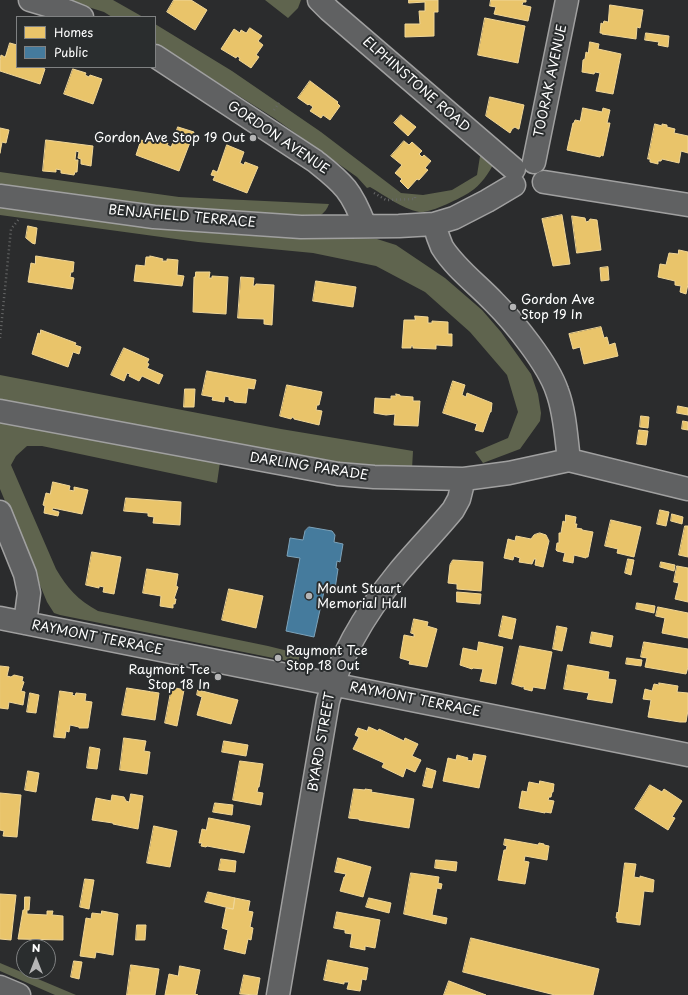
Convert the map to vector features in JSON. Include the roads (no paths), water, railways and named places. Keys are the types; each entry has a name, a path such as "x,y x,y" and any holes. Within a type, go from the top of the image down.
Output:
{"street":[{"path":"30,0 80,16"},
{"name":"ELPHINSTONE ROAD","path":"319,0 514,177"},
{"name":"TOORAK AVENUE","path":"534,162 567,0"},
{"name":"GORDON AVENUE","path":"156,57 315,161 346,188 353,199 365,226"},
{"path":"365,226 434,224 454,218 487,201 514,177 521,162 525,161 534,162 543,170 544,182 538,189 530,193 521,191 514,177"},
{"path":"544,182 688,205"},
{"name":"BENJAFIELD TERRACE","path":"0,196 154,218 301,226 365,226"},
{"path":"434,224 442,246 456,265 495,303 528,342 545,366 557,390 560,401 569,460"},
{"name":"DARLING PARADE","path":"0,411 338,474 374,477 464,479 510,473 569,460 688,489"},
{"name":"BYARD STREET","path":"278,995 327,709 337,671 363,620 397,575 453,510 459,499 464,479"},
{"path":"0,512 25,574 29,593 25,623"},
{"name":"RAYMONT TERRACE","path":"0,618 688,755"},
{"path":"0,987 19,995"}],"place":[{"name":"Gordon Ave Stop 19 Out","path":"253,138"},
{"name":"Gordon Ave Stop 19 In","path":"513,307"},
{"name":"Mount Stuart Memorial Hall","path":"309,596"},
{"name":"Raymont Tce Stop 18 Out","path":"278,658"},
{"name":"Raymont Tce Stop 18 In","path":"218,677"}]}
